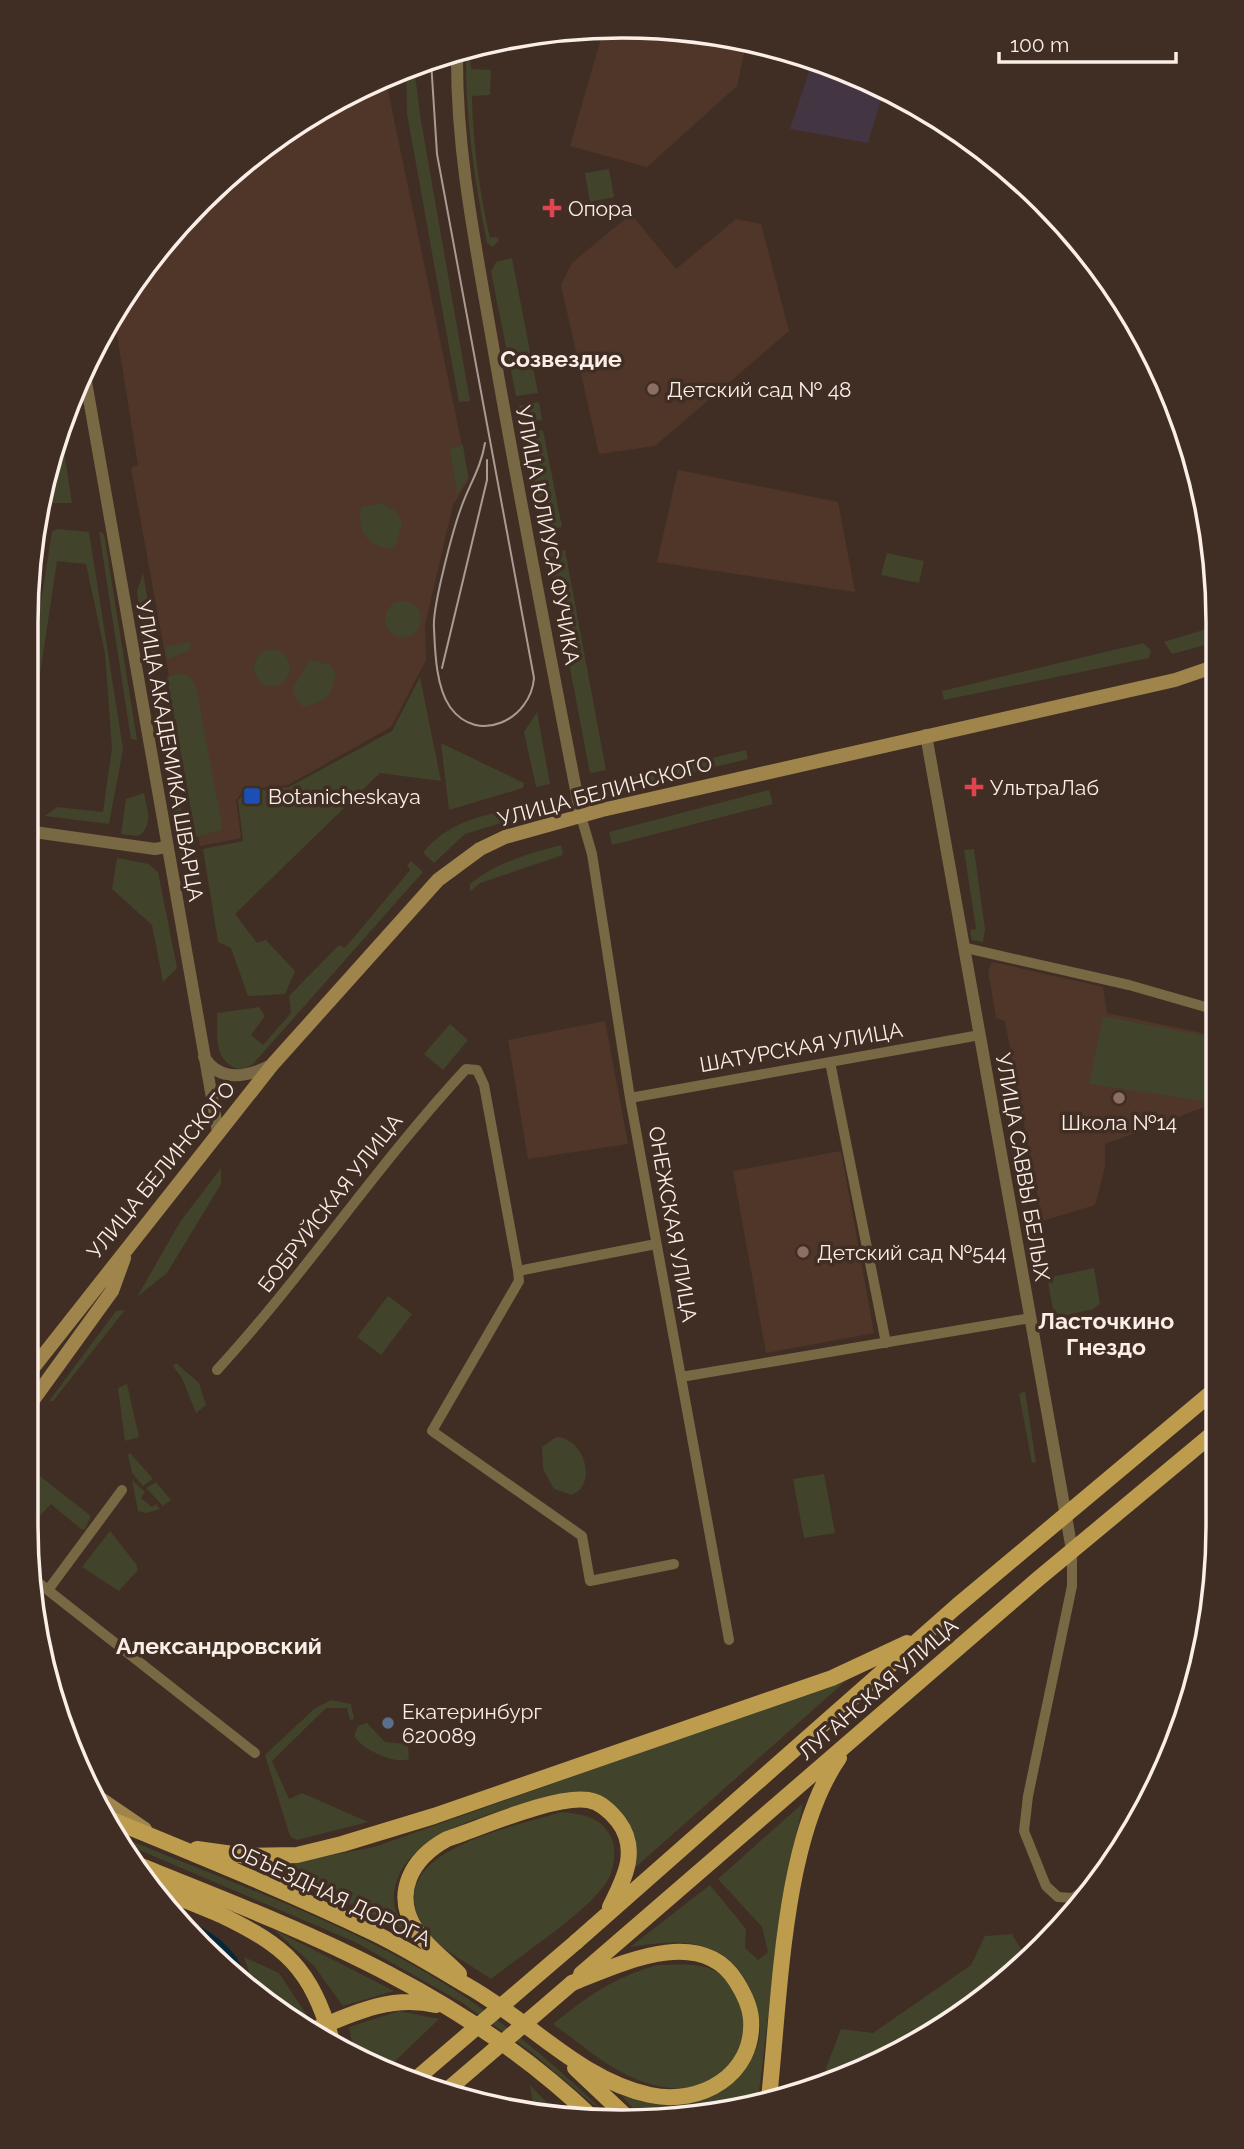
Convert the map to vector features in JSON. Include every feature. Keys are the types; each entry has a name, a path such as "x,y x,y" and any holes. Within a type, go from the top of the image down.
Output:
{"main road":[{"name":"УЛИЦА БЕЛИНСКОГО","path":"38,1362 274,1064 438,880 460,862 505,837 581,816 1175,680 1206,669"},
{"path":"38,1393 112,1291 129,1247"},
{"name":"ЛУГАНСКАЯ УЛИЦА","path":"421,2075 576,1942 925,1634 1206,1397"},
{"name":"ЛУГАНСКАЯ УЛИЦА","path":"471,2069 1072,1550 1206,1439"},
{"path":"173,1845 247,1856 297,1855 342,1844 459,1808 832,1678 925,1634"},
{"path":"770,2092 790,1902 806,1828 828,1774 871,1723"},
{"path":"476,1990 416,1931 405,1901 406,1884 412,1869 435,1846 547,1805 580,1800 600,1804 624,1829 630,1852 626,1877 604,1917"},
{"path":"110,1805 157,1838"},
{"name":"ОБЪЕЗДНАЯ ДОРОГА","path":"120,1823 376,1934 476,1990 556,2050"},
{"path":"151,1870 370,1962 451,2008 524,2057 583,2109"},
{"path":"168,1893 219,1914 269,1940 290,1956 314,1992 328,2031"},
{"path":"556,2050 627,2088 653,2096 685,2098 704,2093 729,2077 741,2060 751,2035 751,2012 740,1988 726,1967 704,1955 663,1953 572,1983"},
{"path":"322,2027 384,2004 410,2001 451,2008"},
{"path":"556,2050 619,2110"},
{"path":"452,2085 471,2069"},
{"path":"458,2087 471,2069"}],"street":[{"name":"УЛИЦА ЮЛИУСА ФУЧИКА","path":"457,62 456,104 463,172 503,406 581,816"},
{"name":"УЛИЦА АКАДЕМИКА ШВАРЦА","path":"87,390 218,1132"},
{"name":"УЛИЦА САВВЫ БЕЛЫХ","path":"926,735 1072,1550 1072,1586 1028,1796 1024,1832 1046,1886 1058,1898 1072,1898"},
{"name":"ОНЕЖСКАЯ УЛИЦА","path":"581,816 592,854 630,1098 729,1640"},
{"path":"38,833 155,849 166,847"},
{"path":"966,948 1129,985 1206,1007"},
{"name":"ШАТУРСКАЯ УЛИЦА","path":"630,1098 979,1035"},
{"path":"203,1053 217,1071 236,1076 255,1074 274,1064"},
{"path":"830,1062 886,1343"},
{"name":"БОБРУЙСКАЯ УЛИЦА","path":"217,1370 265,1317 300,1268 422,1117 466,1069 477,1070 484,1085 518,1271"},
{"path":"656,1244 518,1271 519,1281 432,1431 582,1536 590,1581 674,1564"},
{"path":"681,1377 1031,1318"},
{"path":"48,1590 122,1490"},
{"path":"42,1585 255,1753"}],"shaded area":[{"path":"601,39 698,43 744,52 737,86 647,167 570,146"},
{"path":"810,69 881,100 868,143 790,129"},
{"path":"387,88 469,479 453,505 425,625 426,660 391,727 288,785 244,790 236,800 241,838 200,846 131,468 138,465 116,331 137,298 183,237 237,183 298,137 330,117"},
{"name":"Детский сад № 48","path":"631,214 676,269 736,219 761,224 789,331 655,446 599,454 561,285 572,263"},
{"path":"678,470 838,502 855,592 657,562"},
{"name":"Школа №14","path":"992,962 1103,987 1107,1013 1206,1034 1206,1106 1105,1144 1105,1167 1095,1205 1042,1221 1005,1021 996,1018 988,971"},
{"path":"605,1021 628,1144 528,1159 508,1040"},
{"name":"Детский сад №544","path":"841,1151 874,1333 766,1353 733,1171"}],"green space":[{"path":"470,58 471,69 491,70 490,95 472,96 475,150 483,203 490,238 496,237 499,240 493,247 487,243 478,195 471,147 466,59"},
{"path":"415,76 470,401 459,402 407,114 406,80"},
{"path":"609,169 614,197 590,202 585,173"},
{"path":"512,258 538,393 516,396 491,272 496,262"},
{"path":"539,402 542,420 522,423 519,406"},
{"path":"543,430 562,527 544,531 525,434"},
{"path":"463,445 468,477 457,495 450,448"},
{"path":"64,451 72,503 51,503"},
{"path":"381,503 396,511 402,522 397,544 390,549 369,540 360,523 361,507"},
{"path":"57,529 89,532 123,749 109,824 45,816 57,807 103,812 112,748 105,653 86,564 57,561 38,687 38,620 52,531"},
{"path":"99,531 104,534 137,740 131,739"},
{"path":"565,550 606,770 590,773 548,553"},
{"path":"887,553 924,561 919,583 881,575"},
{"path":"143,573 157,655 145,649 137,592"},
{"path":"403,601 415,607 421,619 415,631 403,637 391,631 385,619 391,607"},
{"path":"1206,629 1206,645 1172,654 1164,642"},
{"path":"191,642 189,651 167,659 165,647"},
{"path":"1143,643 1151,650 1149,658 944,700 942,691"},
{"path":"272,650 285,655 290,668 285,681 272,686 259,681 254,668 259,655"},
{"path":"310,660 331,665 336,673 330,694 303,707 293,694 293,688"},
{"path":"179,673 189,676 196,686 222,824 222,830 196,837 167,677"},
{"path":"420,677 441,781 380,773 235,914 257,943 266,940 295,971 285,994 248,996 231,948 218,942 203,849 243,841 238,800 246,792 289,787 392,731"},
{"path":"158,679 186,836 178,831 151,684"},
{"path":"537,712 550,784 536,787 524,732"},
{"path":"441,743 524,783 523,788 449,810"},
{"path":"746,750 748,759 617,790 615,781"},
{"path":"769,790 773,804 612,845 609,832"},
{"path":"144,793 148,811 146,828 138,836 121,834 126,799"},
{"path":"535,805 540,811 465,834 434,863 423,853 434,841 459,825 489,814"},
{"path":"561,845 563,855 480,883 470,892 470,884 502,864"},
{"path":"974,849 985,929 983,942 972,940 970,930 976,929 964,850"},
{"path":"117,858 149,864 158,872 177,968 163,982 152,925 112,889"},
{"path":"411,861 423,872 252,1065 241,1070 226,1061 219,1048 217,1013 259,1007 265,1016 251,1035 263,1045 291,1013 289,996 339,945 345,948 410,870 407,865"},
{"path":"1103,1016 1206,1036 1206,1102 1089,1084"},
{"path":"450,1024 468,1040 443,1070 424,1054"},
{"path":"221,1168 221,1184 167,1273 137,1297 180,1222"},
{"path":"1094,1268 1100,1304 1093,1309 1055,1318 1047,1278"},
{"path":"388,1296 412,1314 381,1355 357,1337"},
{"path":"125,1310 53,1401 49,1401 116,1311"},
{"path":"176,1363 199,1383 206,1405 196,1413 182,1378 173,1366"},
{"path":"127,1384 139,1437 125,1441 118,1388"},
{"path":"1025,1391 1036,1462 1032,1463 1019,1394"},
{"path":"556,1437 574,1444 584,1462 585,1481 572,1495 554,1489 543,1469 542,1447"},
{"path":"130,1453 153,1479 143,1486 132,1473 128,1455"},
{"path":"824,1474 835,1533 804,1538 793,1479"},
{"path":"40,1476 91,1516 85,1529 81,1529 51,1504 38,1518"},
{"path":"132,1480 145,1492 141,1498 152,1507 156,1504 160,1509 146,1513 138,1511"},
{"path":"156,1482 171,1500 163,1506 146,1488"},
{"path":"110,1531 138,1570 119,1591 82,1567"},
{"path":"848,1679 630,1872 633,1845 585,1794 568,1792 460,1825 434,1839 413,1855 399,1875 394,1900 405,1930 265,1864 302,1861 374,1847"},
{"path":"331,1700 351,1704 354,1719 350,1720 347,1708 326,1708 272,1761 289,1799 302,1793 368,1822 297,1840 291,1837 288,1830 265,1755 314,1709"},
{"path":"367,1723 385,1742 408,1744 409,1759 388,1758 358,1741 354,1736 358,1726"},
{"path":"803,1803 780,1916 759,2094 698,2106 634,2110 622,2096 670,2106 686,2104 708,2096 738,2075 747,2065 758,2044 760,2031 754,2002 738,1974 717,1953 705,1947 677,1942 630,1947 710,1885 746,1929 745,1948 758,1960 768,1952 762,1927 718,1879"},
{"path":"561,1812 590,1817 607,1830 613,1842 614,1854 609,1878 585,1907 491,1979 447,1950 426,1931 415,1904 418,1881 433,1863 455,1848 512,1826"},
{"path":"131,1841 299,1909 386,1950 487,2013 562,2073 601,2109 530,2051 461,2002 355,1942 135,1848"},
{"path":"273,1929 394,1991 343,2006 314,1966"},
{"path":"1012,1934 1022,1952 977,1990 914,2032 826,2073 841,2029 873,2033 971,1965 985,1936"},
{"path":"244,1957 279,1973 308,2017 298,2012 251,1977"},
{"path":"657,1965 705,1967 725,1978 738,1996 743,2018 741,2041 731,2062 714,2078 690,2087 658,2086 643,2082 603,2061 553,2024 602,1989"},
{"path":"399,2011 439,2019 393,2063 352,2044 349,2027"},
{"path":"530,2085 551,2106 533,2104"}],"water":[{"path":"193,1923 230,1949 243,1970 209,1940"}],"tram line":[{"path":"432,70 437,154 534,678 531,693 524,705 513,715 488,726 475,725 462,719 445,699 437,669 434,628 440,587 453,533 485,443"},
{"path":"442,668 487,480 487,460"}],"place":[{"name":"Опора","path":"552,208"},
{"name":"Детский сад № 48","path":"653,389"},
{"name":"УльтраЛаб","path":"974,787"},
{"name":"Botanicheskaya","path":"252,796"},
{"name":"Школа №14","path":"1119,1098"},
{"name":"Детский сад №544","path":"803,1252"},
{"name":"Екатеринбург 620089","path":"388,1723"}],"district":[{"name":"Созвездие","path":"561,358"},
{"name":"Ласточкино Гнездо","path":"1106,1333"},
{"name":"Александровский","path":"219,1645"}]}
